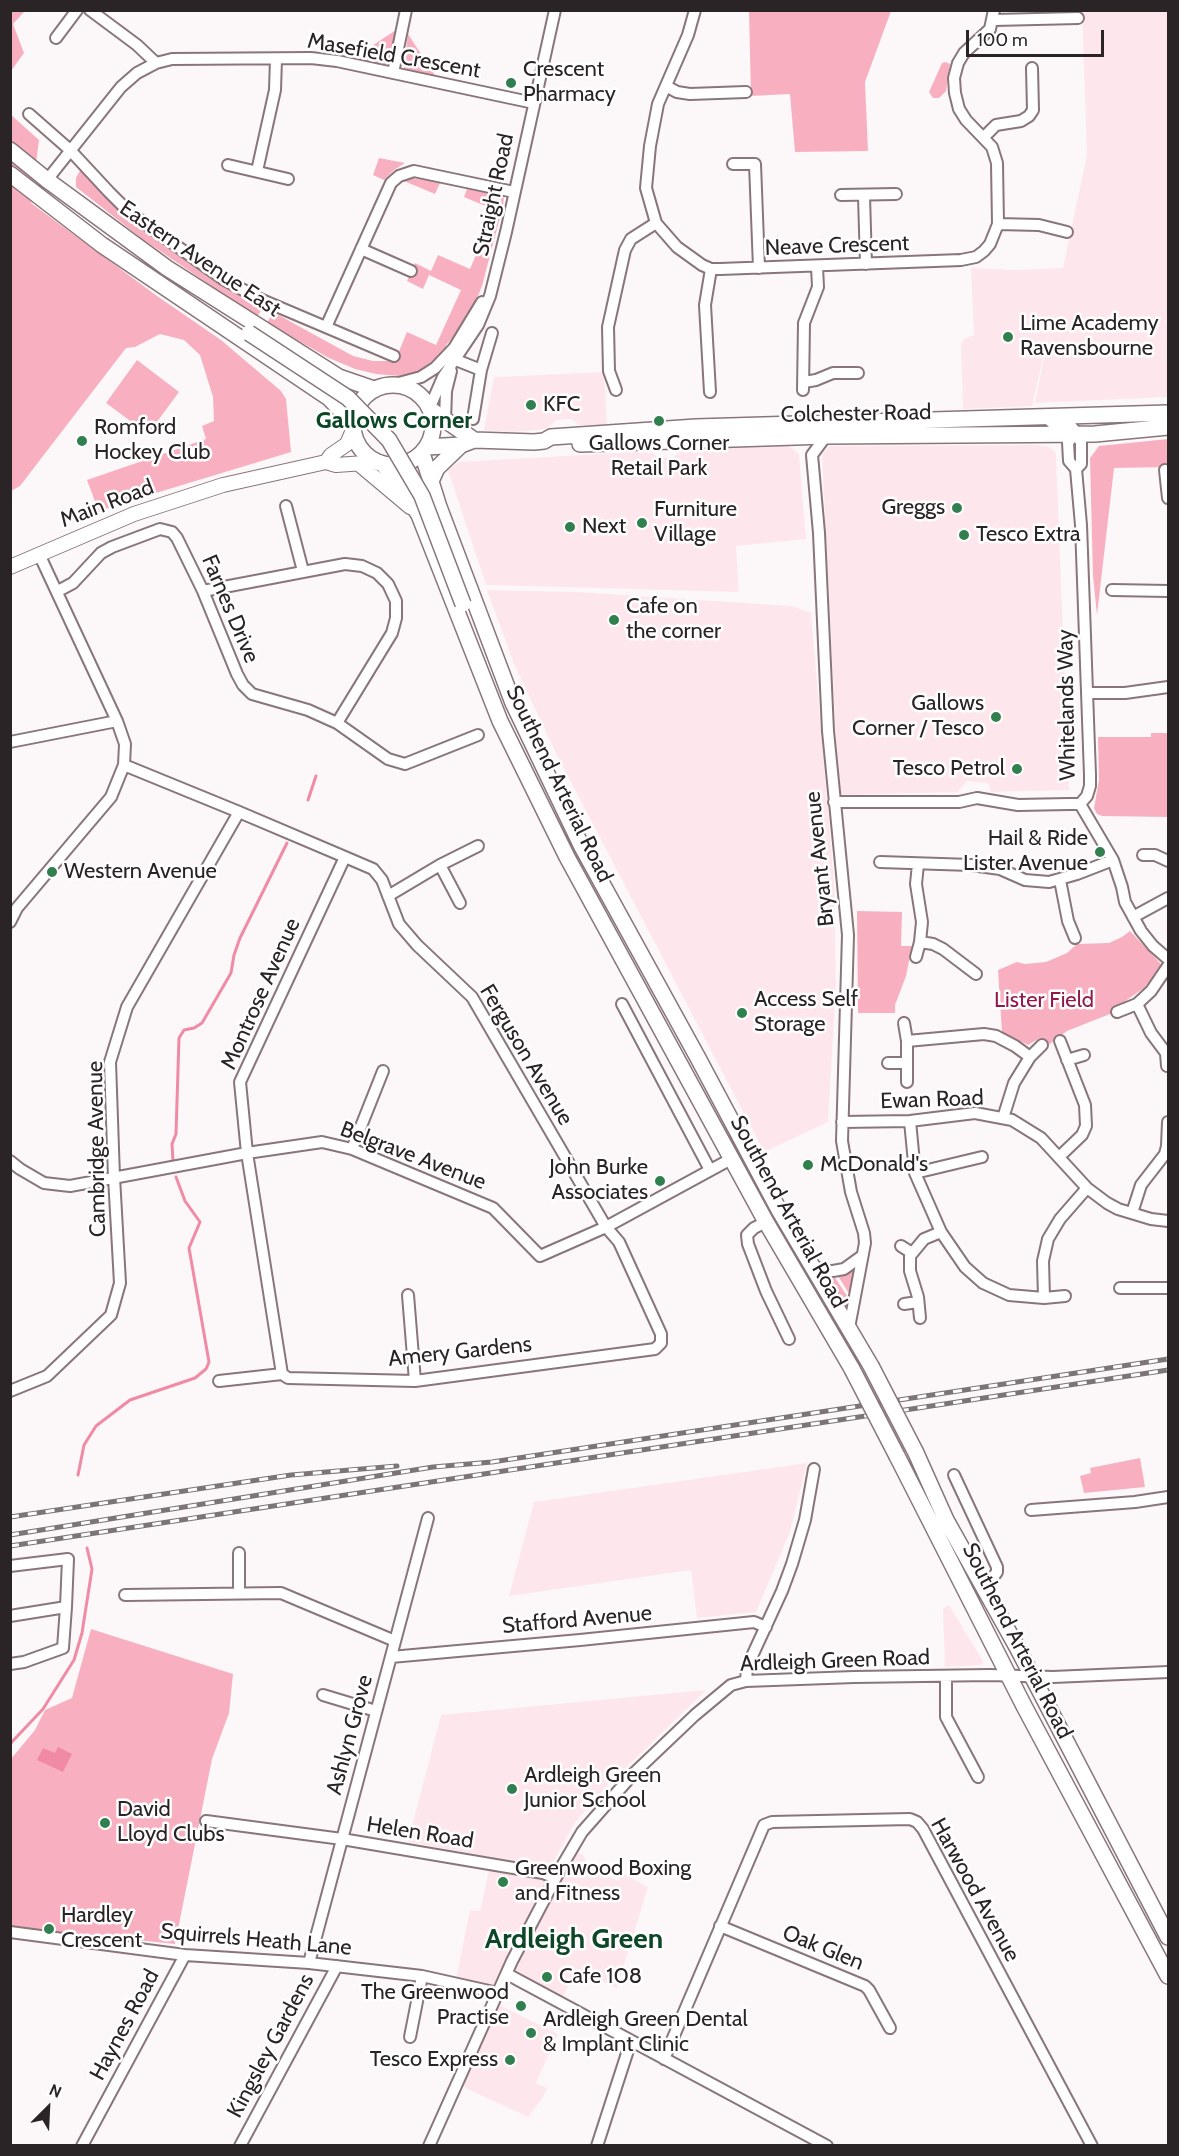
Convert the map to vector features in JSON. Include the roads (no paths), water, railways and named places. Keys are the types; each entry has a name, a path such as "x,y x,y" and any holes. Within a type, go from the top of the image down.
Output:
{"highway":[{"name":"Eastern Avenue East","path":"10,150 167,268 339,377 374,389"},
{"name":"Eastern Avenue East","path":"10,174 102,245 329,398 353,426"},
{"path":"167,268 249,333 348,398 389,440 422,496 463,604 500,721"},
{"path":"173,294 249,333"},
{"path":"430,409 433,431 424,450 402,464 381,463 364,453 355,438 353,426 357,406 364,396 374,389 395,384 415,391 430,409 468,443 437,468 432,479"},
{"name":"Colchester Road","path":"424,450 468,443 544,441 551,437 696,427 1168,413"},
{"path":"1076,434 1088,415"},
{"name":"Colchester Road","path":"544,441 552,445 716,438 1095,435 1168,427"},
{"name":"Southend Arterial Road","path":"424,450 439,507 513,703 582,847 779,1210 871,1366 916,1453 946,1520 1168,1937"},
{"name":"Southend Arterial Road","path":"381,463 412,502 500,721 567,857 766,1222 852,1369 1009,1676 1168,1976"},
{"path":"463,604 501,688 513,703"},
{"path":"994,1609 996,1628 1014,1665 1009,1676"},
{"path":"1031,1677 1026,1689 1045,1728 1043,1741"}],"main road":[{"name":"Main Road","path":"326,462 331,455 347,444 353,426"},
{"name":"Main Road","path":"10,567 134,514 212,488 326,462 336,465 381,463"},
{"path":"360,465 410,507 423,526"}],"street":[{"path":"56,38 77,10"},
{"path":"90,10 137,45 156,63"},
{"path":"393,73 406,10"},
{"name":"Straight Road","path":"430,409 443,377 478,325 494,282 555,10"},
{"path":"695,10 688,35 658,104 646,174 646,188 656,223 686,254 711,269 705,305 710,392"},
{"path":"994,15 1078,18"},
{"name":"Neave Crescent","path":"711,269 818,267 961,260 976,257 990,244 998,224 997,163 995,154 984,137 966,120 959,109 954,78 958,63 964,53 986,35 994,15"},
{"name":"Masefield Crescent","path":"47,180 121,87 156,63 172,59 328,60 534,103"},
{"path":"257,171 275,90 276,59"},
{"path":"984,137 996,125 1021,121 1029,116 1033,110 1032,68"},
{"path":"666,86 677,92 690,94 746,92"},
{"path":"29,114 70,150 129,212 224,279 262,300 394,356"},
{"path":"733,164 755,164 759,268"},
{"path":"228,165 288,179"},
{"path":"326,327 391,183 399,176 414,171 514,192"},
{"path":"842,195 896,194"},
{"path":"864,196 866,264"},
{"path":"616,390 609,371 608,327 625,250 631,238 656,223"},
{"path":"998,224 1039,225 1067,232"},
{"path":"361,249 411,272"},
{"path":"818,267 818,287 804,323 804,386 833,374 858,373"},
{"name":"Straight Road","path":"395,384 421,377 442,362 454,348 494,282"},
{"path":"473,419 481,370 492,333"},
{"path":"445,421 446,391 456,360 481,370"},
{"path":"1046,417 1055,426 1071,426 1076,434"},
{"name":"Whitelands Way","path":"834,802 959,802 977,798 1018,805 1080,804 1087,796 1090,786 1081,525 1076,469 1069,461 1068,442 1076,434"},
{"path":"794,437 812,454 826,436"},
{"name":"Bryant Avenue","path":"812,454 819,533 827,721 848,935 848,999 842,1141 851,1192 865,1243 849,1328"},
{"path":"1165,470 1168,498"},
{"path":"286,506 303,571"},
{"name":"Farnes Drive","path":"58,591 73,583 101,553 112,547 160,529 172,532 203,591 243,685 252,694 308,710 337,723 388,759 405,764 478,735"},
{"path":"10,922 14,907 111,797 124,765 125,744 117,721 39,554"},
{"path":"203,591 345,564 362,566 377,573 388,584 396,601 396,618 392,633 337,723"},
{"path":"1112,590 1168,591"},
{"path":"1087,693 1125,693 1168,687"},
{"path":"10,742 117,721"},
{"name":"Ferguson Avenue","path":"124,765 373,869 382,880 399,924 417,945 472,997 606,1227"},
{"path":"1080,804 1113,860 1125,902 1147,939 1168,959"},
{"name":"Cambridge Avenue","path":"10,1391 47,1376 111,1315 120,1283 110,1062 127,1007 239,812"},
{"path":"388,896 440,865 478,846"},
{"path":"1143,855 1155,855 1168,861"},
{"name":"Montrose Avenue","path":"247,1153 240,1082 345,857"},
{"path":"880,862 971,865 1000,869 1025,880 1036,882 1060,880 1113,860"},
{"path":"916,957 922,922 916,884 918,864"},
{"path":"440,865 460,903"},
{"path":"1060,880 1068,921 1075,938"},
{"path":"1133,916 1168,898"},
{"path":"920,942 933,944 943,949 976,974"},
{"path":"1117,1012 1137,1004 1150,991 1168,966"},
{"path":"622,1004 710,1170"},
{"path":"1137,1004 1151,1033 1166,1053 1167,1066"},
{"path":"904,1023 907,1041 907,1082"},
{"path":"907,1041 984,1034 996,1036 1030,1057"},
{"path":"1059,1157 1082,1134 1086,1126 1085,1106 1060,1041"},
{"path":"1003,1118 1014,1083 1030,1057 1042,1045"},
{"path":"1066,1060 1084,1055"},
{"path":"888,1063 907,1063"},
{"path":"352,1149 383,1071"},
{"name":"Ewan Road","path":"842,1122 910,1121 975,1113 1012,1120 1041,1137 1087,1188 1118,1209 1151,1219 1168,1221"},
{"path":"910,1121 915,1173 941,1232 957,1258 982,1283 1009,1295 1044,1298 1065,1296"},
{"path":"1132,1213 1141,1185 1165,1154 1168,1122"},
{"name":"Belgrave Avenue","path":"10,1161 44,1182 70,1186 247,1153 322,1142 352,1149 493,1208 540,1256 606,1227 731,1159"},
{"path":"247,1153 282,1374"},
{"path":"915,1173 982,1157"},
{"path":"1044,1298 1043,1261 1048,1239 1053,1228 1087,1188"},
{"path":"766,1222 754,1228 747,1235 748,1244 766,1291 789,1340"},
{"name":"Amery Gardens","path":"219,1381 282,1374 288,1378 415,1381 655,1349 661,1343 661,1334 619,1242 606,1227"},
{"path":"920,1318 910,1271 912,1253 924,1239 941,1232"},
{"path":"901,1246 912,1253"},
{"path":"811,1265 824,1271 833,1271 844,1269 862,1256"},
{"path":"1120,1288 1168,1287"},
{"path":"408,1295 415,1381"},
{"path":"904,1304 918,1302"},
{"path":"746,1681 747,1667 792,1564 805,1520 814,1469"},
{"name":"Southend Arterial Road","path":"954,1475 997,1567 994,1576 979,1583"},
{"path":"1031,1510 1136,1502 1168,1497"},
{"name":"Ashlyn Grove","path":"309,1963 428,1518"},
{"path":"239,1553 239,1592"},
{"path":"10,1566 68,1559 63,1648 24,1662 10,1664"},
{"path":"125,1594 281,1593 395,1641"},
{"path":"10,1616 66,1607"},
{"name":"Stafford Avenue","path":"391,1657 754,1622 766,1627"},
{"name":"Ardleigh Green Road","path":"429,2145 507,1974 555,1878 582,1832 634,1773 731,1685 746,1681 946,1676 1031,1677 1168,1672"},
{"path":"946,1676 946,1717 978,1778"},
{"path":"323,1695 376,1712"},
{"name":"Harwood Avenue","path":"664,2059 761,1830 767,1823 910,1819 917,1822 929,1840 1092,2145"},
{"name":"Helen Road","path":"206,1821 342,1839 543,1873 555,1878"},
{"name":"Oak Glen","path":"720,1926 865,1986 890,2028"},
{"name":"Squirrels Heath Lane","path":"10,1932 185,1955 309,1963 422,1976 498,1993"},
{"name":"Haynes Road","path":"82,2145 185,1955"},
{"name":"Kingsley Gardens","path":"240,2145 337,1966"},
{"path":"507,1974 827,2145"},
{"path":"410,2037 422,1976"},
{"path":"597,2145 631,2041"}],"waterway":[{"path":"308,800 316,776"},
{"path":"173,1161 172,1144 176,1134 179,1038 184,1030 202,1023 231,973 240,938 287,843"},
{"path":"78,1475 84,1445 96,1426 130,1400 195,1378 206,1369 209,1362 189,1248 200,1222 185,1201 176,1177"},
{"path":"10,1744 43,1709 74,1660 82,1633 92,1569 87,1548"}],"railway":[{"path":"10,1535 433,1467 492,1462 1168,1359"},
{"path":"10,1546 1168,1370"},
{"path":"10,1517 291,1475 397,1466"}],"place":[{"name":"Crescent Pharmacy","path":"511,83"},
{"name":"Lime Academy Ravensbourne","path":"1008,337"},
{"name":"KFC","path":"531,405"},
{"name":"Gallows Corner Retail Park","path":"659,421"},
{"name":"Romford Hockey Club","path":"82,441"},
{"name":"Greggs","path":"957,508"},
{"name":"Furniture Village","path":"642,523"},
{"name":"Next","path":"570,527"},
{"name":"Tesco Extra","path":"964,535"},
{"name":"Cafe on the corner","path":"614,620"},
{"name":"Gallows Corner / Tesco","path":"996,717"},
{"name":"Tesco Petrol","path":"1017,769"},
{"name":"Hail & Ride Lister Avenue","path":"1100,852"},
{"name":"Western Avenue","path":"52,872"},
{"name":"Access Self Storage","path":"742,1013"},
{"name":"McDonald's","path":"808,1165"},
{"name":"John Burke Associates","path":"660,1181"},
{"name":"Ardleigh Green Junior School","path":"512,1789"},
{"name":"David Lloyd Clubs","path":"105,1823"},
{"name":"Greenwood Boxing and Fitness","path":"503,1882"},
{"name":"Hardley Crescent","path":"49,1929"},
{"name":"Cafe 108","path":"547,1977"},
{"name":"The Greenwood Practise","path":"521,2006"},
{"name":"Ardleigh Green Dental & Implant Clinic","path":"531,2033"},
{"name":"Tesco Express","path":"510,2060"}],"district":[{"name":"Gallows Corner","path":"394,421"},
{"name":"Ardleigh Green","path":"574,1940"}],"park label":[{"name":"Lister Field","path":"1044,1001"}]}
